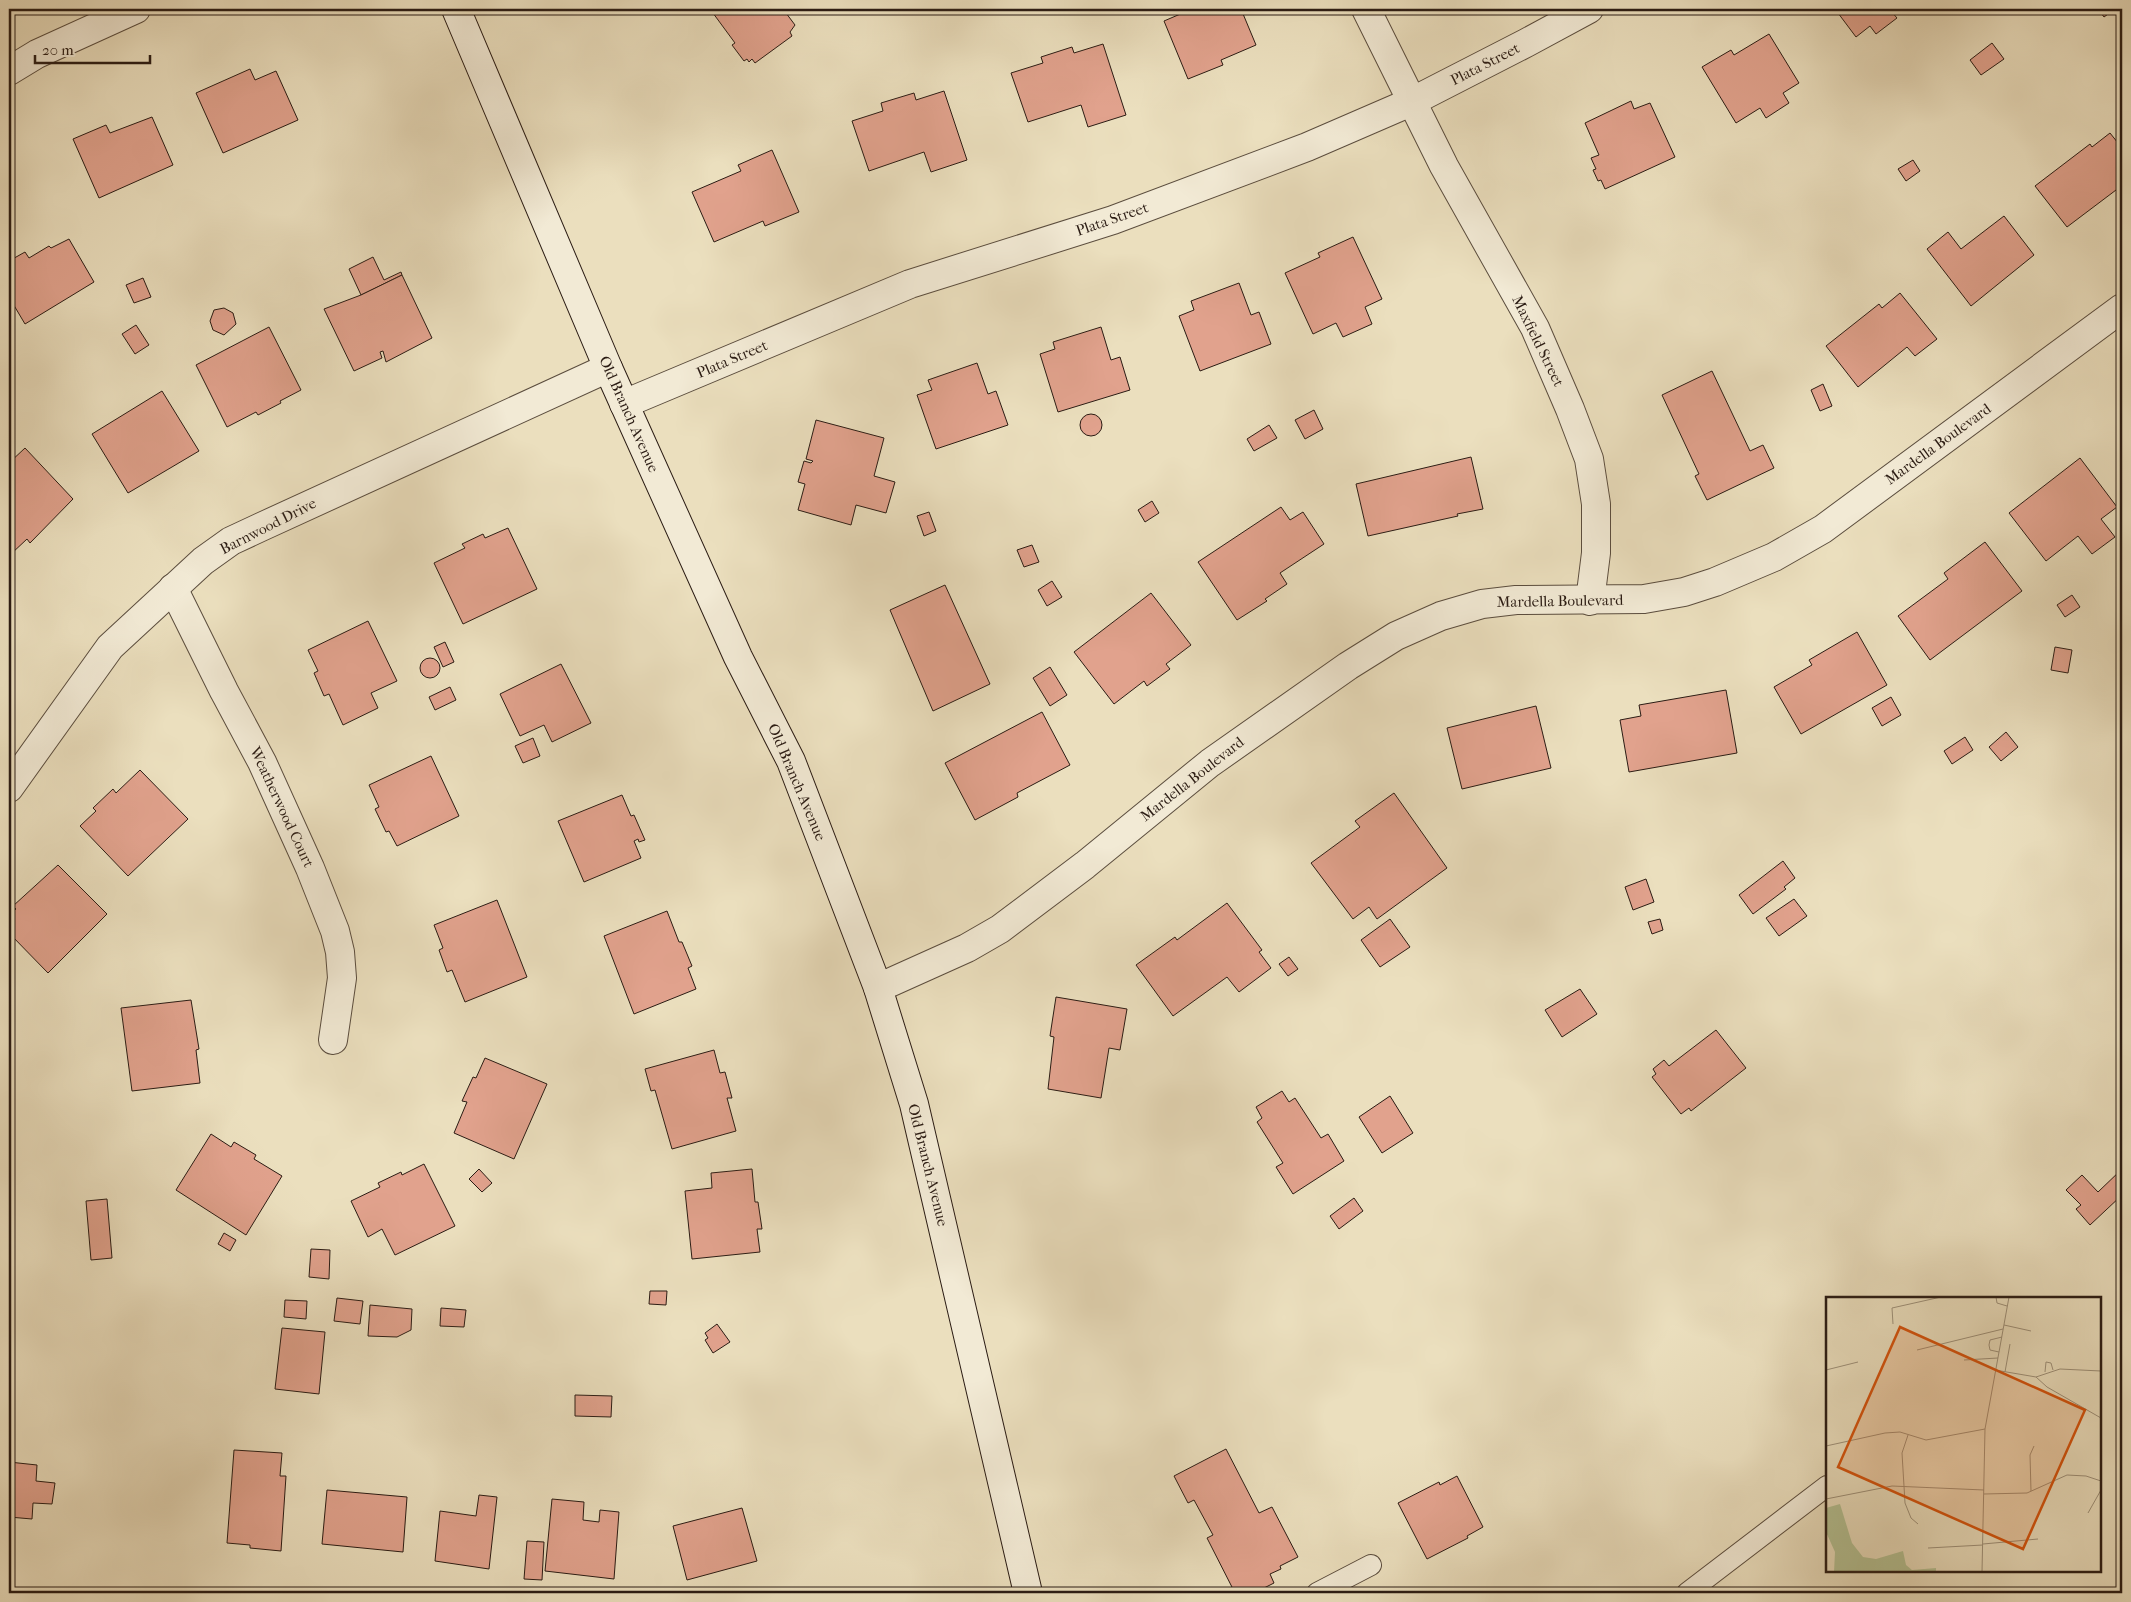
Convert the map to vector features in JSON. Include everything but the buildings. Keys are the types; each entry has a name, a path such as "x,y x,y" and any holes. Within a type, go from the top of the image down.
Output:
{"street":[{"path":"9,71 37,54 136,9"},
{"name":"Old Branch Avenue","path":"456,9 624,404 738,657 791,761 878,988 914,1104 1028,1593"},
{"name":"Maxfield Street","path":"1366,9 1444,166 1535,328 1589,459 1596,504 1596,553 1590,601"},
{"name":"Plata Street","path":"624,404 910,284 1113,220 1307,147 1411,102 1588,9"},
{"name":"Mardella Boulevard","path":"878,988 966,948 1000,929 1085,865 1210,763 1348,666 1396,636 1441,616 1482,604 1516,600 1590,601 1644,599 1684,592 1723,579 1774,557 1823,529 2122,308"},
{"name":"Barnwood Drive","path":"9,788 110,647 203,561 231,541 608,368"},
{"name":"Weatherwood Court","path":"173,588 262,762 310,868 335,932 340,952 342,978 333,1040"}],"lane":[{"path":"1686,1593 1826,1487"},
{"path":"1317,1593 1371,1565"}]}
